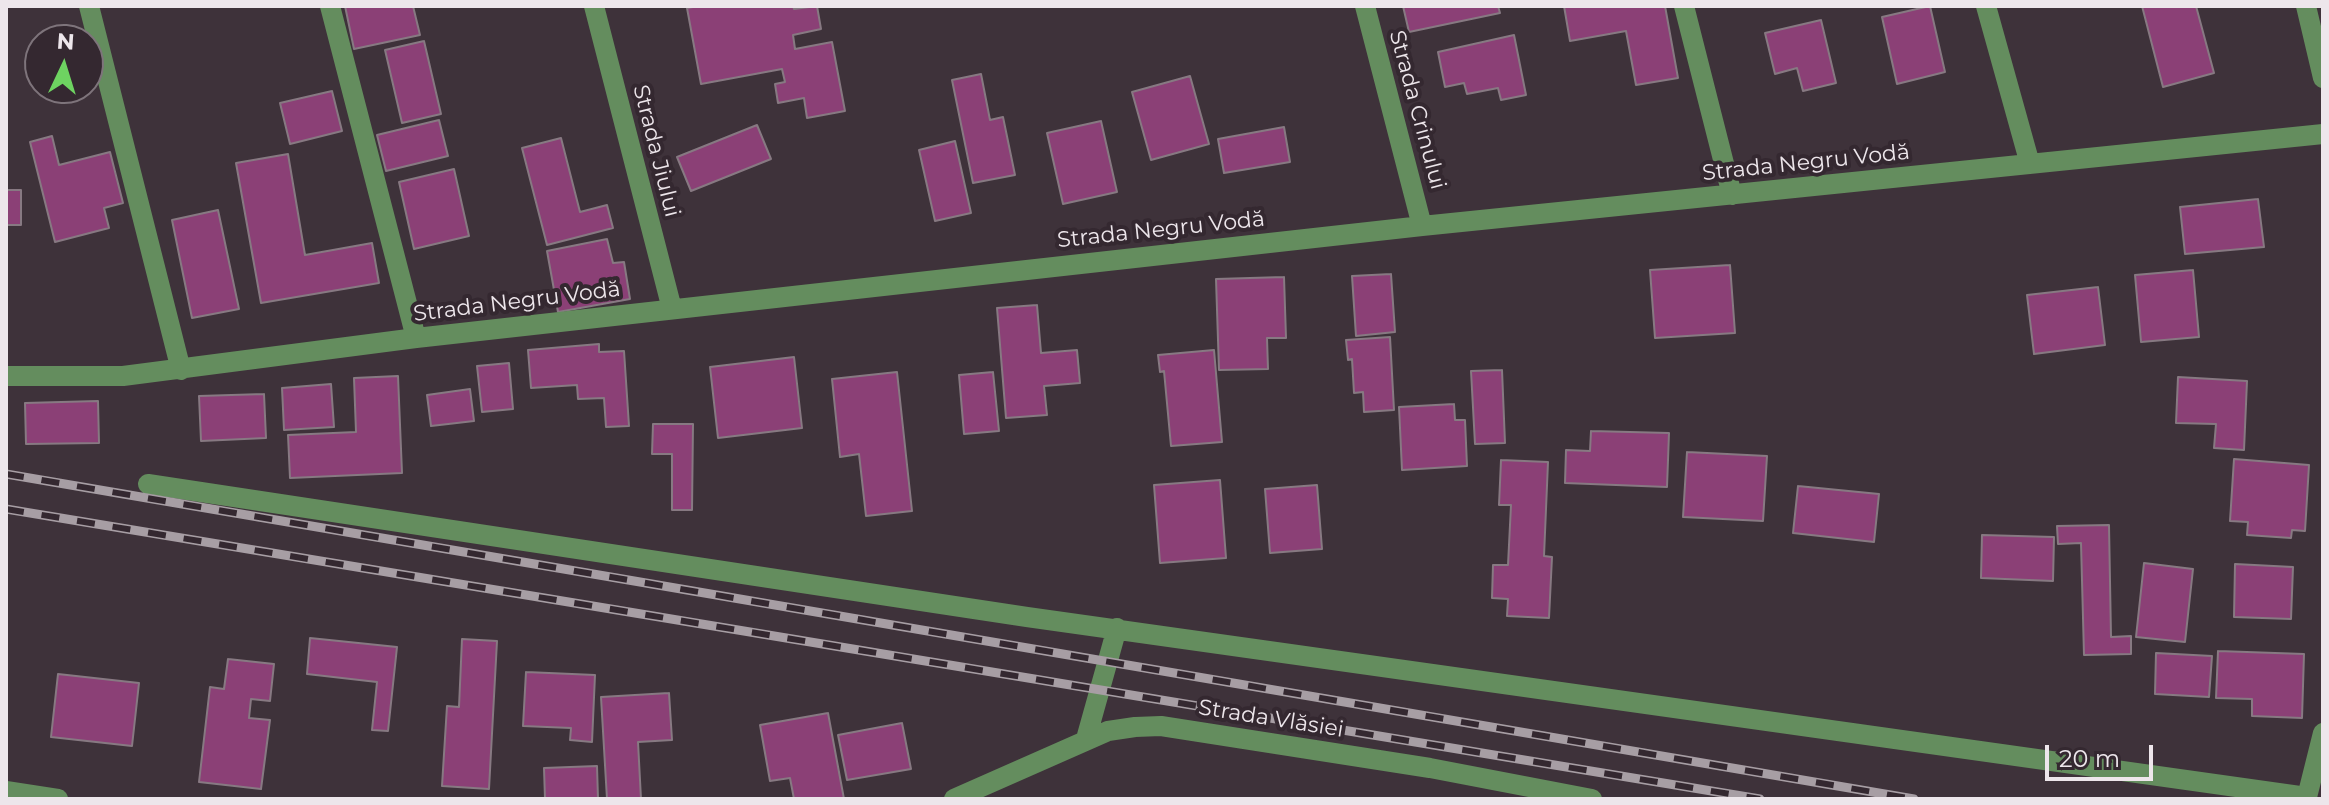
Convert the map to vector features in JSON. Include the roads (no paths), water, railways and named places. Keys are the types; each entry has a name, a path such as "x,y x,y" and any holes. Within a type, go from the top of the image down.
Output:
{"street":[{"path":"89,6 181,370"},
{"path":"330,6 416,338"},
{"name":"Strada Jiului","path":"594,6 672,309"},
{"name":"Strada Crinului","path":"1365,6 1422,226"},
{"path":"1684,6 1732,195"},
{"path":"1986,6 2030,164"},
{"path":"2306,6 2323,78"},
{"name":"Strada Negru Vodă","path":"6,376 123,376 181,370 416,338 1422,226 2323,134"},
{"path":"148,484 1012,614 2307,797 2323,733"},
{"path":"1086,739 1117,628"},
{"name":"Strada Vlăsiei","path":"954,799 1108,731 1161,726 1430,768 1592,799"},
{"path":"6,791 58,799"}],"railway":[{"path":"6,474 1914,799"},
{"path":"6,509 1760,799"}]}
